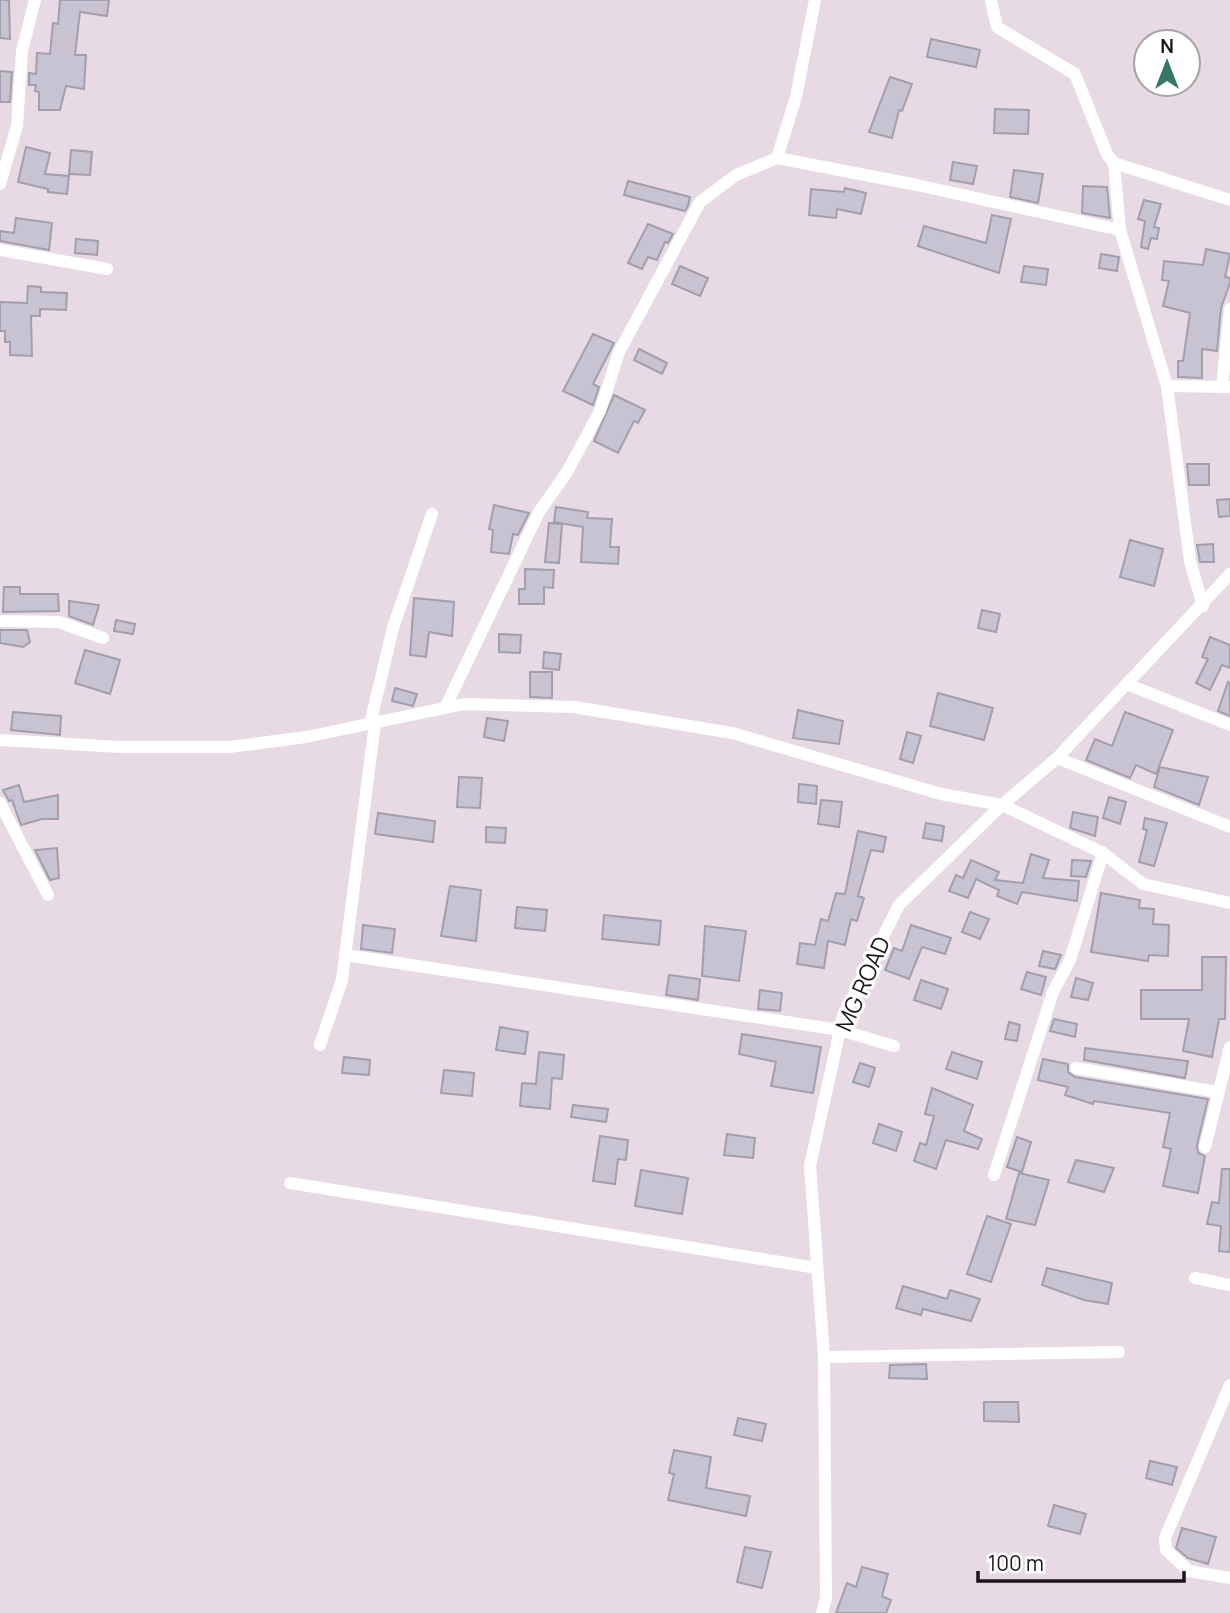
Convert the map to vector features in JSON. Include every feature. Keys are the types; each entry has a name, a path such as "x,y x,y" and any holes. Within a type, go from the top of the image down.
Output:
{"street":[{"path":"0,184 17,126 22,51 35,0"},
{"path":"777,158 796,97 815,0"},
{"path":"991,0 997,27 1075,74 1107,154 1114,163 1120,230 1167,386 1189,561 1203,606"},
{"path":"445,708 540,512 567,472 600,411 619,352 701,202 736,175 777,158 917,185 1120,230"},
{"path":"1114,163 1230,200"},
{"path":"0,250 107,269"},
{"path":"1167,386 1226,386 1230,309"},
{"path":"320,1045 342,980 373,724 393,628 432,514"},
{"name":"MG ROAD","path":"822,1613 826,1598 824,1357 810,1166 843,1016 899,905 1002,805 1057,758 1203,606 1230,574"},
{"path":"0,621 59,622 103,638"},
{"path":"1129,684 1230,725"},
{"path":"0,740 121,747 230,747 306,737 464,704 514,703 574,707 732,733 942,794 1002,805 1103,853 1143,884 1230,903"},
{"path":"1057,758 1230,827"},
{"path":"1,809 48,895"},
{"path":"994,1175 1053,992 1070,960 1103,853"},
{"path":"345,955 839,1030 894,1046"},
{"path":"1205,1147 1230,1046"},
{"path":"1076,1068 1218,1092"},
{"path":"290,1183 817,1268"},
{"path":"1195,1278 1230,1284"},
{"path":"824,1357 1119,1352"},
{"path":"1230,1385 1165,1538 1166,1550 1189,1571 1230,1578"}],"building":[{"path":"0,0 9,0 10,39 0,38"},
{"path":"60,0 109,0 107,16 80,12 75,55 86,55 84,89 66,86 60,110 39,110 39,92 35,91 36,85 29,85 29,73 36,74 37,53 50,54 53,23 58,24"},
{"path":"931,39 980,50 976,67 927,57"},
{"path":"0,71 12,72 10,102 0,102"},
{"path":"890,77 912,84 902,111 899,110 892,138 869,132"},
{"path":"995,109 1029,110 1028,134 994,133"},
{"path":"26,147 50,153 45,174 69,176 67,194 48,192 48,189 18,182"},
{"path":"71,150 92,152 90,175 69,174"},
{"path":"953,162 977,166 973,184 950,180"},
{"path":"1014,170 1043,174 1038,203 1010,197"},
{"path":"628,181 690,197 688,206 685,211 624,195"},
{"path":"1083,186 1107,187 1110,218 1082,213"},
{"path":"845,188 866,193 861,214 837,209 836,218 809,215 811,189 844,192"},
{"path":"1144,200 1161,204 1154,227 1159,228 1157,239 1151,238 1148,249 1141,247 1145,221 1138,219"},
{"path":"992,215 1011,219 999,273 918,246 924,226 986,243"},
{"path":"16,218 52,223 49,250 0,241 0,231 14,233"},
{"path":"648,224 673,234 668,243 665,242 657,260 648,257 642,269 628,263"},
{"path":"76,239 98,241 97,255 75,253"},
{"path":"1206,249 1230,254 1225,277 1230,278 1230,283 1221,308 1217,351 1202,349 1202,378 1178,377 1178,361 1183,361 1190,313 1163,306 1169,281 1162,280 1164,261 1203,265"},
{"path":"1101,254 1119,257 1117,271 1099,268"},
{"path":"680,266 708,278 700,296 672,284"},
{"path":"1024,266 1048,269 1046,285 1021,282"},
{"path":"28,286 41,287 41,292 67,293 66,310 40,309 40,316 31,316 32,356 10,355 10,342 5,342 5,331 0,331 0,302 27,303"},
{"path":"593,334 614,343 593,384 599,387 593,405 563,391"},
{"path":"639,349 667,363 662,374 634,360"},
{"path":"614,395 645,410 638,423 634,421 618,453 594,441"},
{"path":"1187,464 1209,464 1209,485 1189,485"},
{"path":"1230,499 1230,516 1219,517 1217,500"},
{"path":"494,505 529,513 518,535 513,534 509,554 491,552 493,530 489,529"},
{"path":"556,507 588,512 587,518 612,519 610,547 619,547 618,564 581,562 583,527 554,522"},
{"path":"549,523 562,524 559,563 545,562"},
{"path":"1130,540 1163,549 1154,586 1120,577"},
{"path":"1213,544 1214,562 1200,562 1197,545"},
{"path":"525,569 554,570 553,588 544,587 544,604 519,604 519,589 525,589"},
{"path":"4,587 20,587 20,594 58,594 59,611 3,612"},
{"path":"414,598 454,602 452,636 429,632 426,657 410,655"},
{"path":"69,601 99,605 93,625 69,616"},
{"path":"982,610 1000,614 996,632 978,628"},
{"path":"116,620 135,624 133,634 114,631"},
{"path":"0,630 27,630 30,642 23,647 0,643"},
{"path":"499,634 521,635 520,653 499,652"},
{"path":"1210,637 1230,645 1230,668 1222,665 1210,690 1196,683 1208,659 1202,657"},
{"path":"85,650 120,660 110,694 75,683"},
{"path":"544,652 561,654 559,670 543,668"},
{"path":"530,672 552,672 552,698 530,697"},
{"path":"1228,682 1230,683 1230,716 1218,711"},
{"path":"395,688 417,694 413,706 392,701"},
{"path":"938,693 993,708 984,740 930,726"},
{"path":"798,710 843,721 839,744 793,738"},
{"path":"13,712 61,716 60,735 11,730"},
{"path":"1125,712 1173,730 1156,774 1136,765 1130,778 1086,760 1095,739 1112,746"},
{"path":"487,718 508,721 504,741 484,737"},
{"path":"907,732 921,736 913,763 900,759"},
{"path":"1160,767 1208,777 1199,805 1154,787"},
{"path":"459,777 482,778 480,808 457,807"},
{"path":"799,784 817,786 816,804 798,802"},
{"path":"19,785 24,802 58,795 58,819 42,819 21,825 12,800 9,801 3,790"},
{"path":"1109,797 1126,802 1120,824 1103,818"},
{"path":"821,800 842,802 839,827 818,824"},
{"path":"1073,812 1098,817 1095,836 1070,828"},
{"path":"378,813 435,821 433,842 375,834"},
{"path":"1145,818 1167,823 1154,866 1139,862 1147,830 1143,829"},
{"path":"926,823 944,826 942,841 923,838"},
{"path":"486,827 506,828 505,843 486,842"},
{"path":"858,831 886,837 883,852 871,850 858,896 864,898 857,921 851,919 845,945 828,941 824,968 797,964 800,943 815,945 821,919 828,921 836,893 845,894"},
{"path":"57,848 59,878 50,880 35,850"},
{"path":"1031,854 1049,860 1043,878 1079,881 1077,901 1022,892 1017,904 997,896 999,890 976,879 968,898 949,891 956,875 963,878 971,860 999,872 995,880 1023,883"},
{"path":"1072,860 1091,861 1086,877 1071,876"},
{"path":"450,886 481,890 476,941 441,936"},
{"path":"1101,893 1140,900 1139,908 1154,909 1153,924 1169,925 1168,956 1149,955 1148,961 1091,952"},
{"path":"517,907 547,910 545,931 515,928"},
{"path":"970,912 989,919 980,939 962,932"},
{"path":"604,915 661,921 659,945 602,939"},
{"path":"363,925 395,929 392,953 361,949"},
{"path":"911,925 951,938 945,954 922,947 909,979 885,970 894,948 902,951"},
{"path":"705,926 746,931 739,981 702,976"},
{"path":"1043,951 1061,955 1055,969 1039,966"},
{"path":"1202,957 1226,957 1225,1019 1219,1019 1212,1057 1183,1051 1189,1019 1141,1019 1141,990 1202,990"},
{"path":"1027,972 1046,977 1041,995 1021,989"},
{"path":"669,975 700,979 698,1000 666,995"},
{"path":"1076,978 1093,983 1088,1000 1071,997"},
{"path":"921,980 948,989 941,1009 914,1000"},
{"path":"760,990 782,993 780,1011 758,1009"},
{"path":"1054,1019 1077,1024 1075,1037 1050,1031"},
{"path":"1009,1022 1020,1025 1017,1041 1005,1039"},
{"path":"500,1027 528,1032 525,1054 496,1050"},
{"path":"742,1034 821,1047 813,1093 771,1086 776,1062 739,1054"},
{"path":"1085,1048 1188,1061 1185,1078 1084,1060"},
{"path":"539,1052 564,1055 562,1079 552,1078 550,1109 520,1106 522,1083 536,1084"},
{"path":"952,1052 982,1062 977,1079 946,1069"},
{"path":"344,1057 370,1060 369,1075 342,1073"},
{"path":"1043,1059 1068,1064 1068,1072 1075,1077 1208,1099 1197,1145 1198,1153 1205,1156 1198,1193 1163,1186 1171,1149 1163,1147 1170,1113 1094,1101 1093,1104 1065,1095 1068,1087 1038,1080"},
{"path":"860,1063 875,1068 869,1087 853,1082"},
{"path":"444,1070 474,1073 472,1096 441,1093"},
{"path":"932,1088 973,1105 964,1131 982,1139 978,1149 946,1140 936,1169 914,1161 920,1143 926,1145 934,1116 925,1114"},
{"path":"573,1105 608,1109 606,1122 571,1117"},
{"path":"879,1124 902,1132 896,1151 873,1143"},
{"path":"727,1134 755,1138 753,1158 724,1155"},
{"path":"600,1136 628,1140 626,1160 618,1159 615,1184 593,1181"},
{"path":"1017,1137 1031,1142 1022,1172 1007,1167"},
{"path":"1076,1160 1114,1168 1104,1192 1068,1182"},
{"path":"1222,1169 1230,1169 1230,1252 1219,1251 1221,1226 1207,1224 1212,1202 1219,1203"},
{"path":"641,1170 688,1178 682,1214 635,1206"},
{"path":"1019,1173 1049,1180 1035,1225 1006,1219"},
{"path":"987,1216 1011,1224 991,1282 967,1274"},
{"path":"1047,1268 1112,1283 1108,1304 1084,1300 1042,1285"},
{"path":"903,1286 947,1299 950,1290 980,1299 971,1321 923,1309 921,1315 896,1308"},
{"path":"926,1364 927,1379 889,1378 890,1365"},
{"path":"984,1402 1018,1402 1019,1422 984,1421"},
{"path":"738,1418 766,1424 762,1441 734,1435"},
{"path":"674,1450 711,1457 706,1488 750,1496 746,1516 668,1500 674,1474 669,1473"},
{"path":"1150,1461 1177,1467 1172,1485 1146,1478"},
{"path":"1054,1505 1086,1514 1080,1534 1048,1526"},
{"path":"1182,1528 1216,1537 1208,1564 1188,1558 1176,1548"},
{"path":"745,1547 771,1552 762,1588 737,1582"},
{"path":"862,1567 888,1574 882,1596 891,1600 886,1613 836,1613 847,1583 856,1587"}]}
